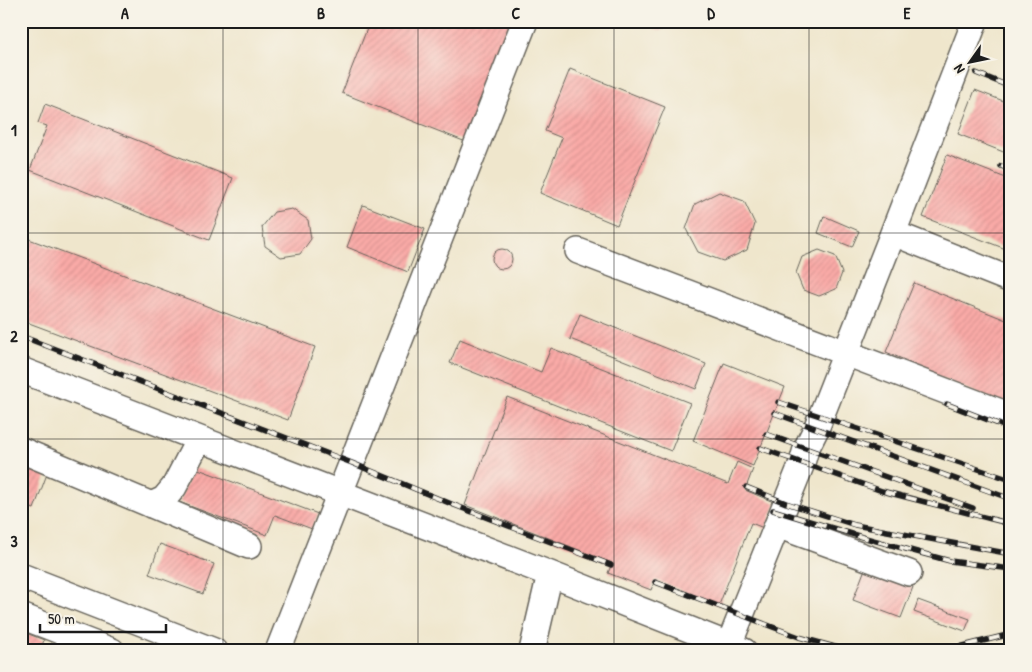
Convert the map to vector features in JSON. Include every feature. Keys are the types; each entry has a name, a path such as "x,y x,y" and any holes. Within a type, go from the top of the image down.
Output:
{"street":[{"path":"278,651 525,21"},
{"path":"22,373 340,493 737,648 777,525 893,233 974,21"},
{"path":"893,233 1011,280"},
{"path":"578,251 1011,416"},
{"path":"151,506 164,499 174,487 199,439"},
{"path":"21,450 249,546"},
{"path":"777,525 909,573"},
{"path":"532,651 550,574"},
{"path":"21,576 214,651"},
{"path":"21,616 112,651"}],"building":[{"path":"370,21 514,21 466,142 342,93"},
{"path":"638,21 665,21 661,31"},
{"path":"570,69 665,107 617,225 540,193 562,138 545,131"},
{"path":"975,90 1011,104 1011,155 958,134"},
{"path":"45,104 233,178 209,240 30,170 47,126 38,123"},
{"path":"947,155 1011,180 1011,251 923,217"},
{"path":"719,192 744,201 755,224 747,250 723,261 698,252 686,229 695,204"},
{"path":"363,205 425,229 408,272 347,247"},
{"path":"292,209 308,220 311,239 300,254 281,257 265,246 262,227 274,212"},
{"path":"824,216 859,231 852,247 818,233"},
{"path":"21,236 315,347 288,420 21,320"},
{"path":"502,249 509,252 512,259 509,266 502,269 495,266 492,259 495,252"},
{"path":"819,250 835,256 842,273 836,289 819,296 803,290 796,273 802,257"},
{"path":"914,283 1011,322 1011,407 906,364 907,361 886,352"},
{"path":"580,314 706,364 696,389 570,339"},
{"path":"460,339 541,372 551,348 690,403 671,451 450,363"},
{"path":"724,363 785,387 753,466 693,441"},
{"path":"507,397 728,484 737,462 753,469 745,490 776,503 766,529 751,523 719,605 655,580 651,590 608,573 612,563 465,505"},
{"path":"21,465 47,474 34,509 21,504"},
{"path":"193,467 318,514 312,529 275,515 267,535 179,502"},
{"path":"160,544 214,564 203,594 149,574"},
{"path":"865,569 913,587 901,618 853,600"},
{"path":"918,600 970,619 965,631 914,612"},
{"path":"21,631 44,640 40,651 21,651"}],"railway":[{"path":"976,73 1011,87"},
{"path":"1001,166 1011,170"},
{"path":"21,336 611,565"},
{"path":"778,402 1011,480"},
{"path":"947,404 1011,429"},
{"path":"774,413 1011,499"},
{"path":"766,434 973,508"},
{"path":"760,448 882,491 1011,524"},
{"path":"746,487 786,503 855,525 1011,554"},
{"path":"773,510 950,561 1011,569"},
{"path":"655,582 799,637 849,651"},
{"path":"924,651 959,647 1011,634"},
{"path":"996,651 1011,648"}]}
